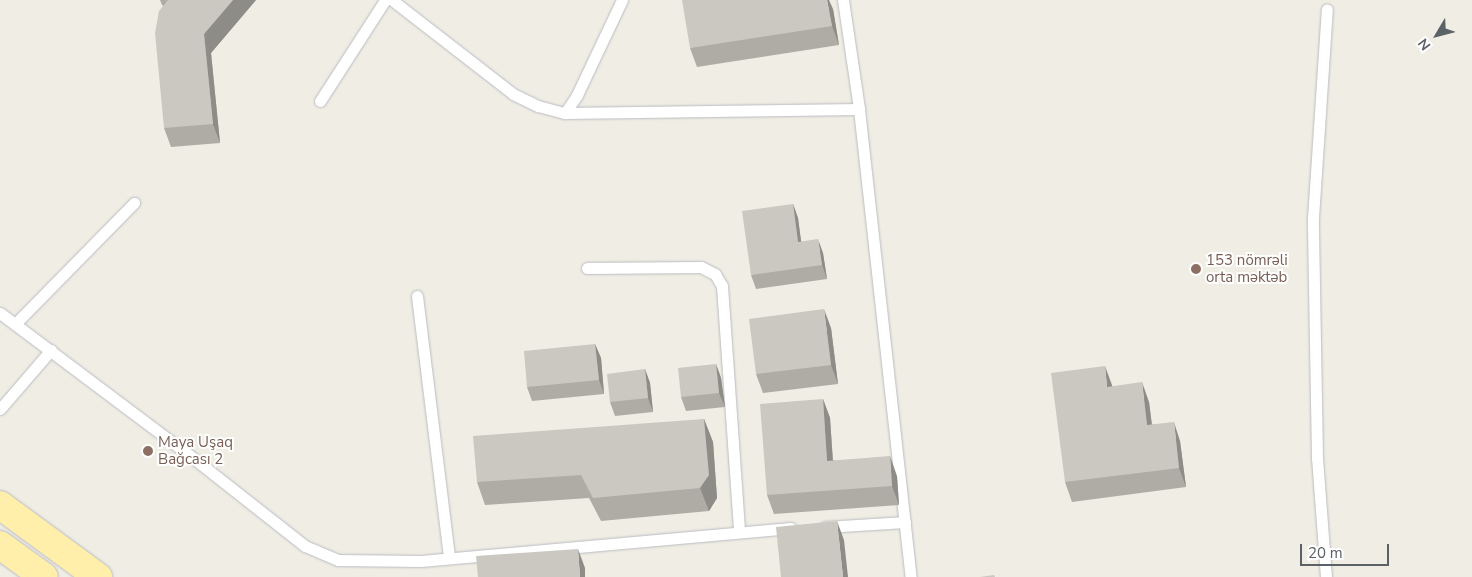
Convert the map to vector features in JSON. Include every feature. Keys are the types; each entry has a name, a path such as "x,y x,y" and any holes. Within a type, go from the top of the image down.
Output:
{"main road":[{"path":"0,505 98,577"},
{"path":"0,544 44,577"}],"lane":[{"path":"320,101 385,0"},
{"path":"392,0 513,94 538,106 565,114 859,109"},
{"path":"565,114 577,95 622,0"},
{"path":"844,0 859,109 911,577"},
{"path":"1326,577 1317,458 1313,218 1327,9"},
{"path":"15,324 134,203"},
{"path":"587,268 701,267 715,274 722,286 739,531"},
{"path":"417,296 449,557"},
{"path":"0,313 51,350 305,546 338,560 421,561 739,531 905,522"},
{"path":"0,409 51,350"}],"building":[{"path":"168,0 233,0 204,34 213,124 164,128 155,33 159,11"},
{"path":"682,0 827,0 832,26 690,48"},
{"path":"793,204 798,242 818,239 822,265 751,275 742,211"},
{"path":"824,309 831,365 756,374 749,319"},
{"path":"595,344 599,380 527,387 524,351"},
{"path":"716,364 719,393 681,397 678,368"},
{"path":"1105,366 1107,387 1142,382 1147,425 1174,422 1179,468 1065,482 1051,373"},
{"path":"645,369 648,398 610,402 607,374"},
{"path":"823,399 827,461 890,456 892,486 767,495 760,404"},
{"path":"704,419 709,475 700,488 593,498 581,475 477,482 473,436"},
{"path":"837,521 843,577 781,577 776,527"},
{"path":"578,549 580,577 478,577 476,556"}],"place":[{"name":"153 nömrəli orta məktəb","path":"1196,269"},
{"name":"Maya Uşaq Bağcası 2","path":"148,451"}]}
